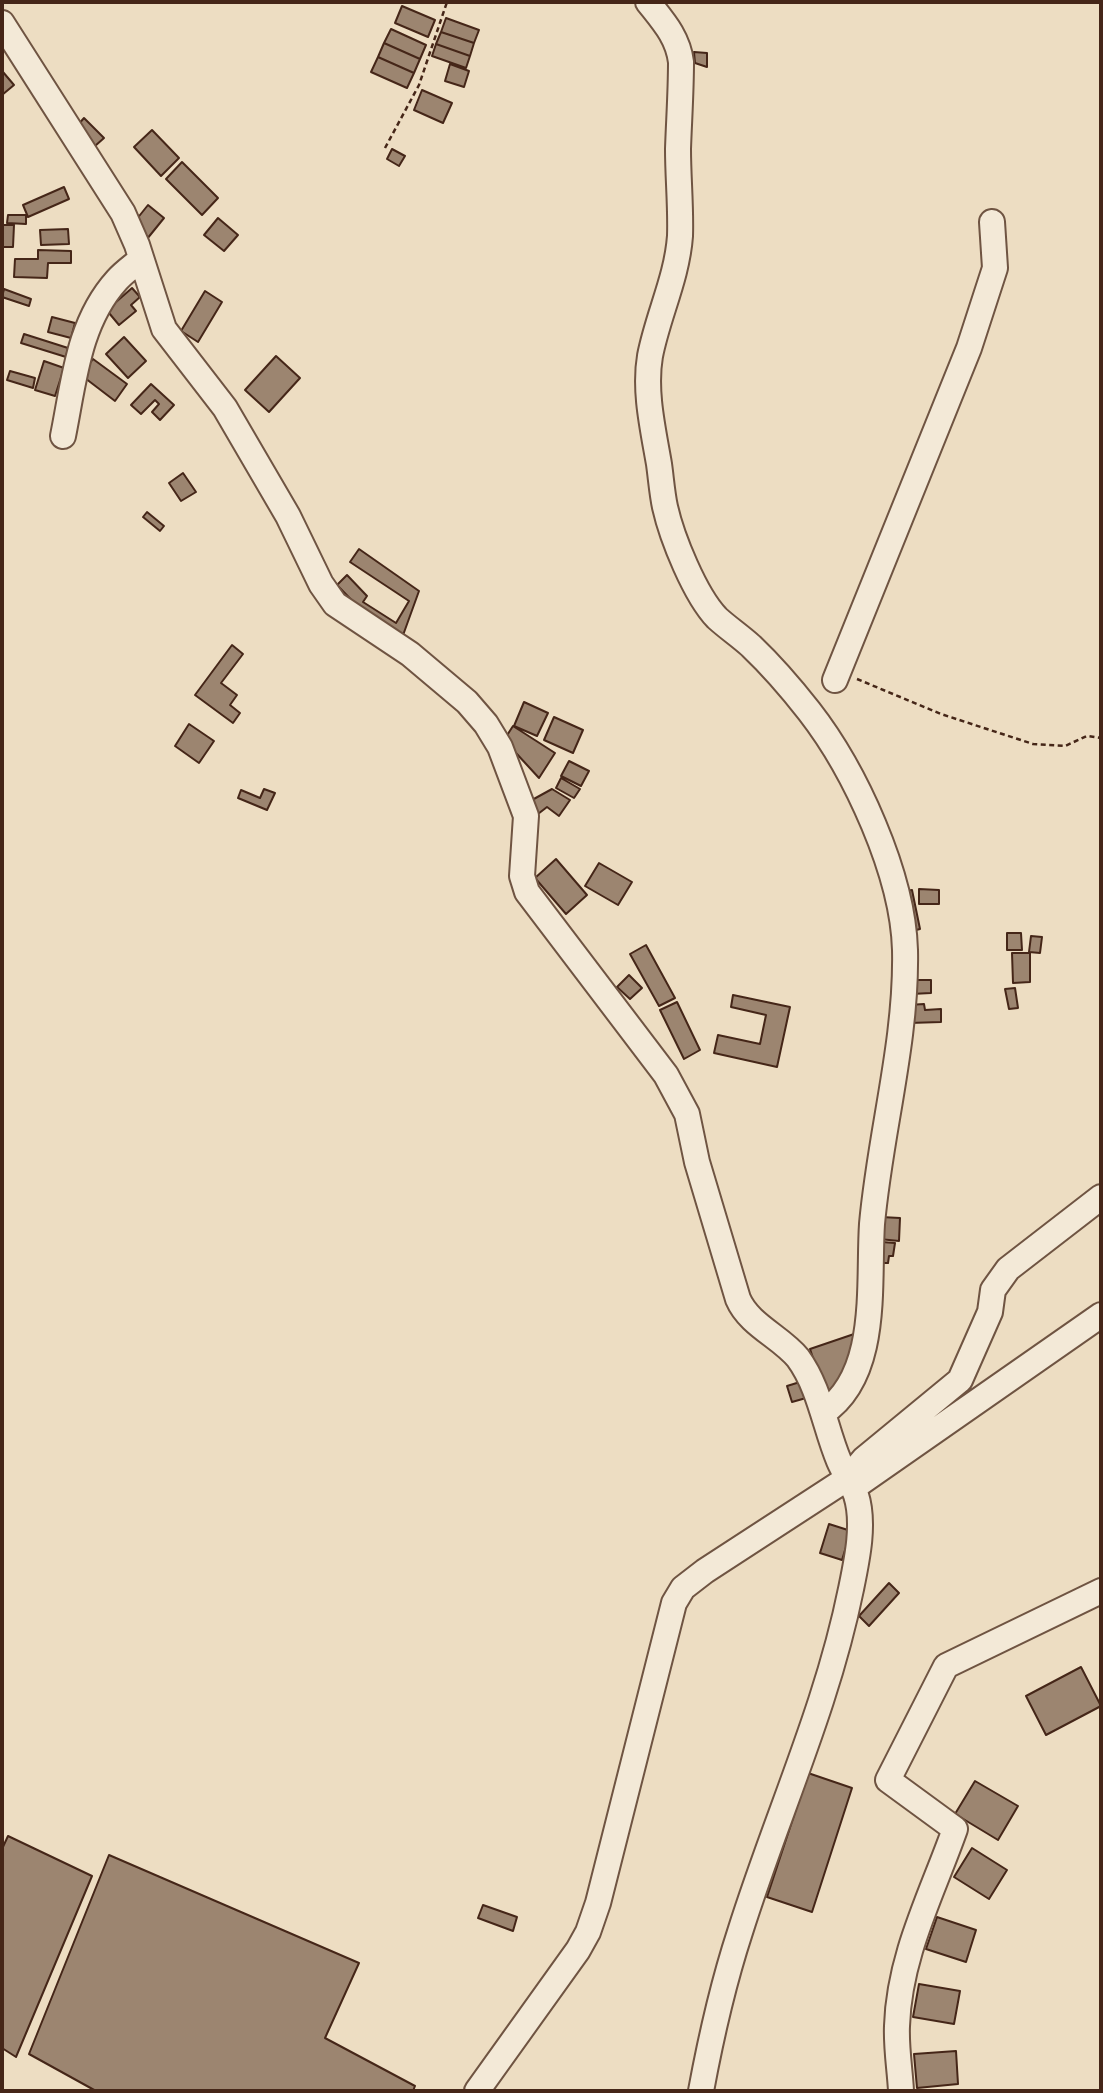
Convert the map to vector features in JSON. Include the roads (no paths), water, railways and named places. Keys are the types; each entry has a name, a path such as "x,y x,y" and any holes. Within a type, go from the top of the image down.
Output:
{"street":[{"path":"648,2 673,33 680,50 681,62 678,150 680,239 650,358 649,382 650,415 665,506 682,558 715,616 748,643 778,673 819,725 853,780 892,879 905,947 901,1018 874,1199 868,1321 856,1372 839,1401 823,1413"},
{"path":"2,23 123,213 164,329 225,408 288,516 321,584 335,604 410,654 459,695 486,724 499,747 526,816 522,876 527,892 666,1075 680,1098 687,1114 696,1161 741,1306 800,1360 857,1498 858,1559 846,1618 812,1735 740,1931 723,1991 701,2091"},
{"path":"835,680 969,348 995,268 992,222"},
{"path":"63,436 74,373 89,326 118,278 141,259"},
{"path":"851,1483 864,1459 960,1380 990,1312 993,1290 1008,1269 1101,1197"},
{"path":"477,2091 562,1973 588,1932 612,1851 679,1592 705,1571 851,1483 1101,1315"},
{"path":"901,2091 897,2026 904,1976 918,1922 955,1829 888,1780 946,1666 1101,1591"}]}
